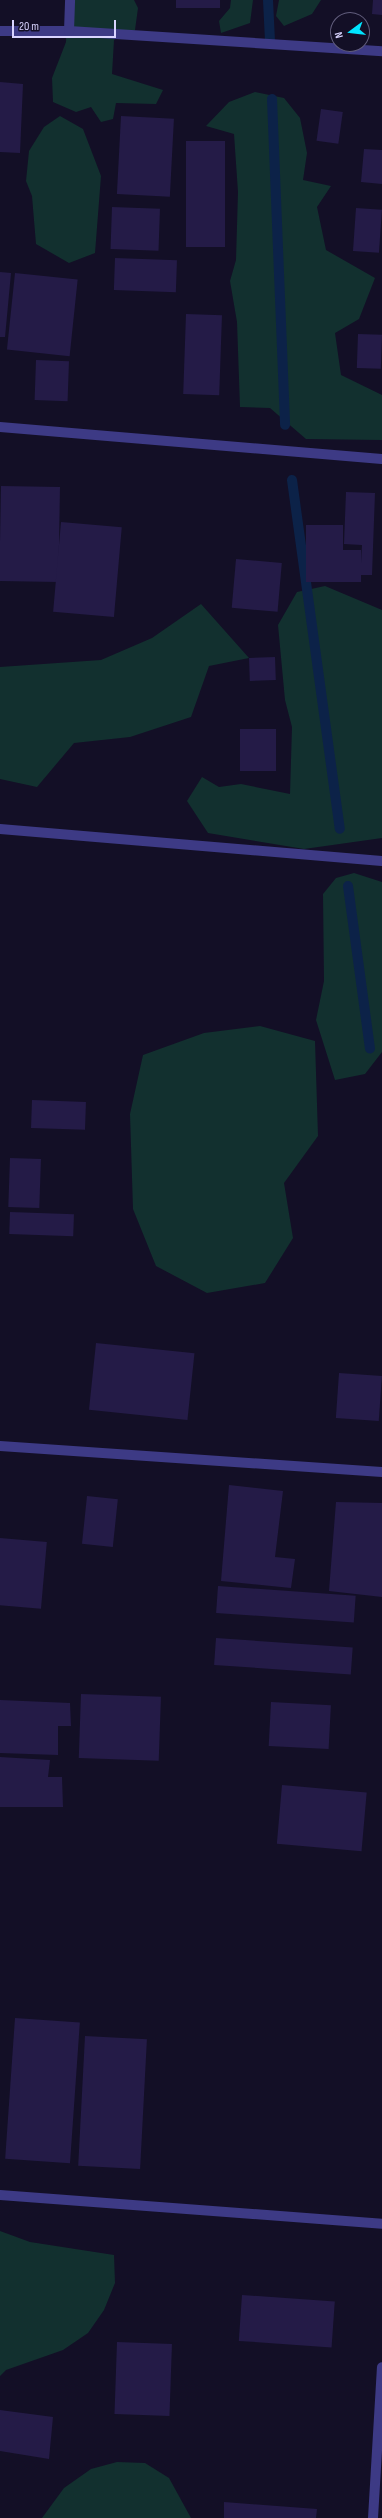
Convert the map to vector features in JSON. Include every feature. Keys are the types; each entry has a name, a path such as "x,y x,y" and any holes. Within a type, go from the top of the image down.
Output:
{"street":[{"path":"69,31 70,0"},
{"path":"0,31 69,31 382,51"},
{"path":"0,427 382,459"},
{"path":"0,829 382,861"},
{"path":"0,1446 382,1472"},
{"path":"0,2194 382,2224"},
{"path":"373,2518 378,2487 382,2367"}],"green space":[{"path":"71,0 134,0 138,8 135,30 114,40 112,74 163,90 156,104 116,103 113,119 101,122 91,107 76,112 53,102 52,78 66,42 67,6"},
{"path":"231,0 253,0 250,23 221,33 219,21 230,8"},
{"path":"279,0 321,0 312,14 284,26 276,16"},
{"path":"255,92 284,98 300,118 307,153 303,180 331,186 317,207 326,250 375,278 359,319 335,333 341,375 382,395 382,440 306,439 270,408 240,407 237,322 230,281 236,260 238,192 234,134 206,126 229,102"},
{"path":"60,116 83,129 101,176 95,253 69,263 36,244 32,196 26,181 29,151 44,127"},
{"path":"325,586 382,610 382,838 304,849 208,833 187,801 202,777 219,787 241,784 290,794 292,727 285,700 278,625 297,592"},
{"path":"201,604 249,658 209,666 191,717 130,737 74,743 37,787 0,779 0,667 101,660 152,638"},
{"path":"354,873 382,882 382,1052 365,1074 335,1080 316,1020 324,981 323,894 336,878"},
{"path":"260,1026 315,1041 318,1136 284,1183 293,1238 265,1283 207,1293 156,1266 133,1209 130,1114 143,1055 204,1033"},
{"path":"0,2231 30,2242 114,2255 115,2283 104,2310 88,2333 63,2350 6,2370 0,2376"},
{"path":"117,2462 145,2463 169,2478 191,2518 42,2518 64,2488 91,2469"}],"building":[{"path":"176,0 220,0 220,8 176,8"},
{"path":"373,0 382,0 382,15 372,14"},
{"path":"0,82 23,84 20,153 0,152"},
{"path":"321,109 343,112 338,144 317,141"},
{"path":"121,116 174,119 170,197 117,194"},
{"path":"186,141 225,141 225,247 186,247"},
{"path":"364,149 382,150 382,184 361,182"},
{"path":"112,207 160,209 159,251 111,249"},
{"path":"356,208 382,210 379,253 353,251"},
{"path":"115,258 177,260 176,292 114,290"},
{"path":"0,272 11,273 5,337 0,337"},
{"path":"15,273 78,280 70,356 7,350"},
{"path":"186,314 222,315 219,395 183,394"},
{"path":"358,334 382,335 381,369 357,368"},
{"path":"36,360 69,361 68,401 35,400"},
{"path":"1,486 60,487 58,582 0,581"},
{"path":"346,492 375,493 372,575 361,575 361,582 306,582 306,525 343,525 343,550 361,550 361,563 362,545 344,544"},
{"path":"61,522 122,527 114,617 53,612"},
{"path":"236,559 282,563 278,612 232,608"},
{"path":"275,657 276,680 250,681 249,658"},
{"path":"240,729 276,729 276,771 240,771"},
{"path":"32,1100 86,1102 85,1130 31,1128"},
{"path":"10,1158 41,1159 39,1208 8,1207"},
{"path":"10,1212 74,1214 73,1236 9,1234"},
{"path":"96,1343 194,1353 187,1420 89,1410"},
{"path":"339,1373 382,1376 379,1421 336,1418"},
{"path":"229,1485 283,1491 275,1557 295,1559 291,1588 221,1581"},
{"path":"87,1496 118,1499 113,1547 82,1544"},
{"path":"336,1502 382,1503 382,1597 329,1591"},
{"path":"0,1538 47,1542 41,1609 0,1605"},
{"path":"218,1586 356,1596 354,1623 216,1613"},
{"path":"216,1638 353,1648 351,1674 214,1665"},
{"path":"81,1694 161,1697 159,1761 79,1758"},
{"path":"0,1700 70,1703 71,1726 58,1726 58,1755 0,1753"},
{"path":"271,1702 331,1705 329,1749 269,1746"},
{"path":"0,1757 50,1760 48,1777 62,1777 63,1807 0,1807"},
{"path":"282,1785 367,1792 362,1851 277,1844"},
{"path":"15,2018 80,2023 70,2163 5,2159"},
{"path":"85,2036 147,2039 140,2169 78,2166"},
{"path":"242,2295 335,2301 332,2347 239,2341"},
{"path":"117,2342 172,2344 169,2416 114,2414"},
{"path":"0,2410 53,2417 49,2459 0,2451"},
{"path":"224,2502 317,2509 316,2518 224,2518"}],"waterway":[{"path":"268,0 270,41"},
{"path":"272,99 285,425"},
{"path":"292,480 340,829"},
{"path":"348,886 370,1049"}]}
